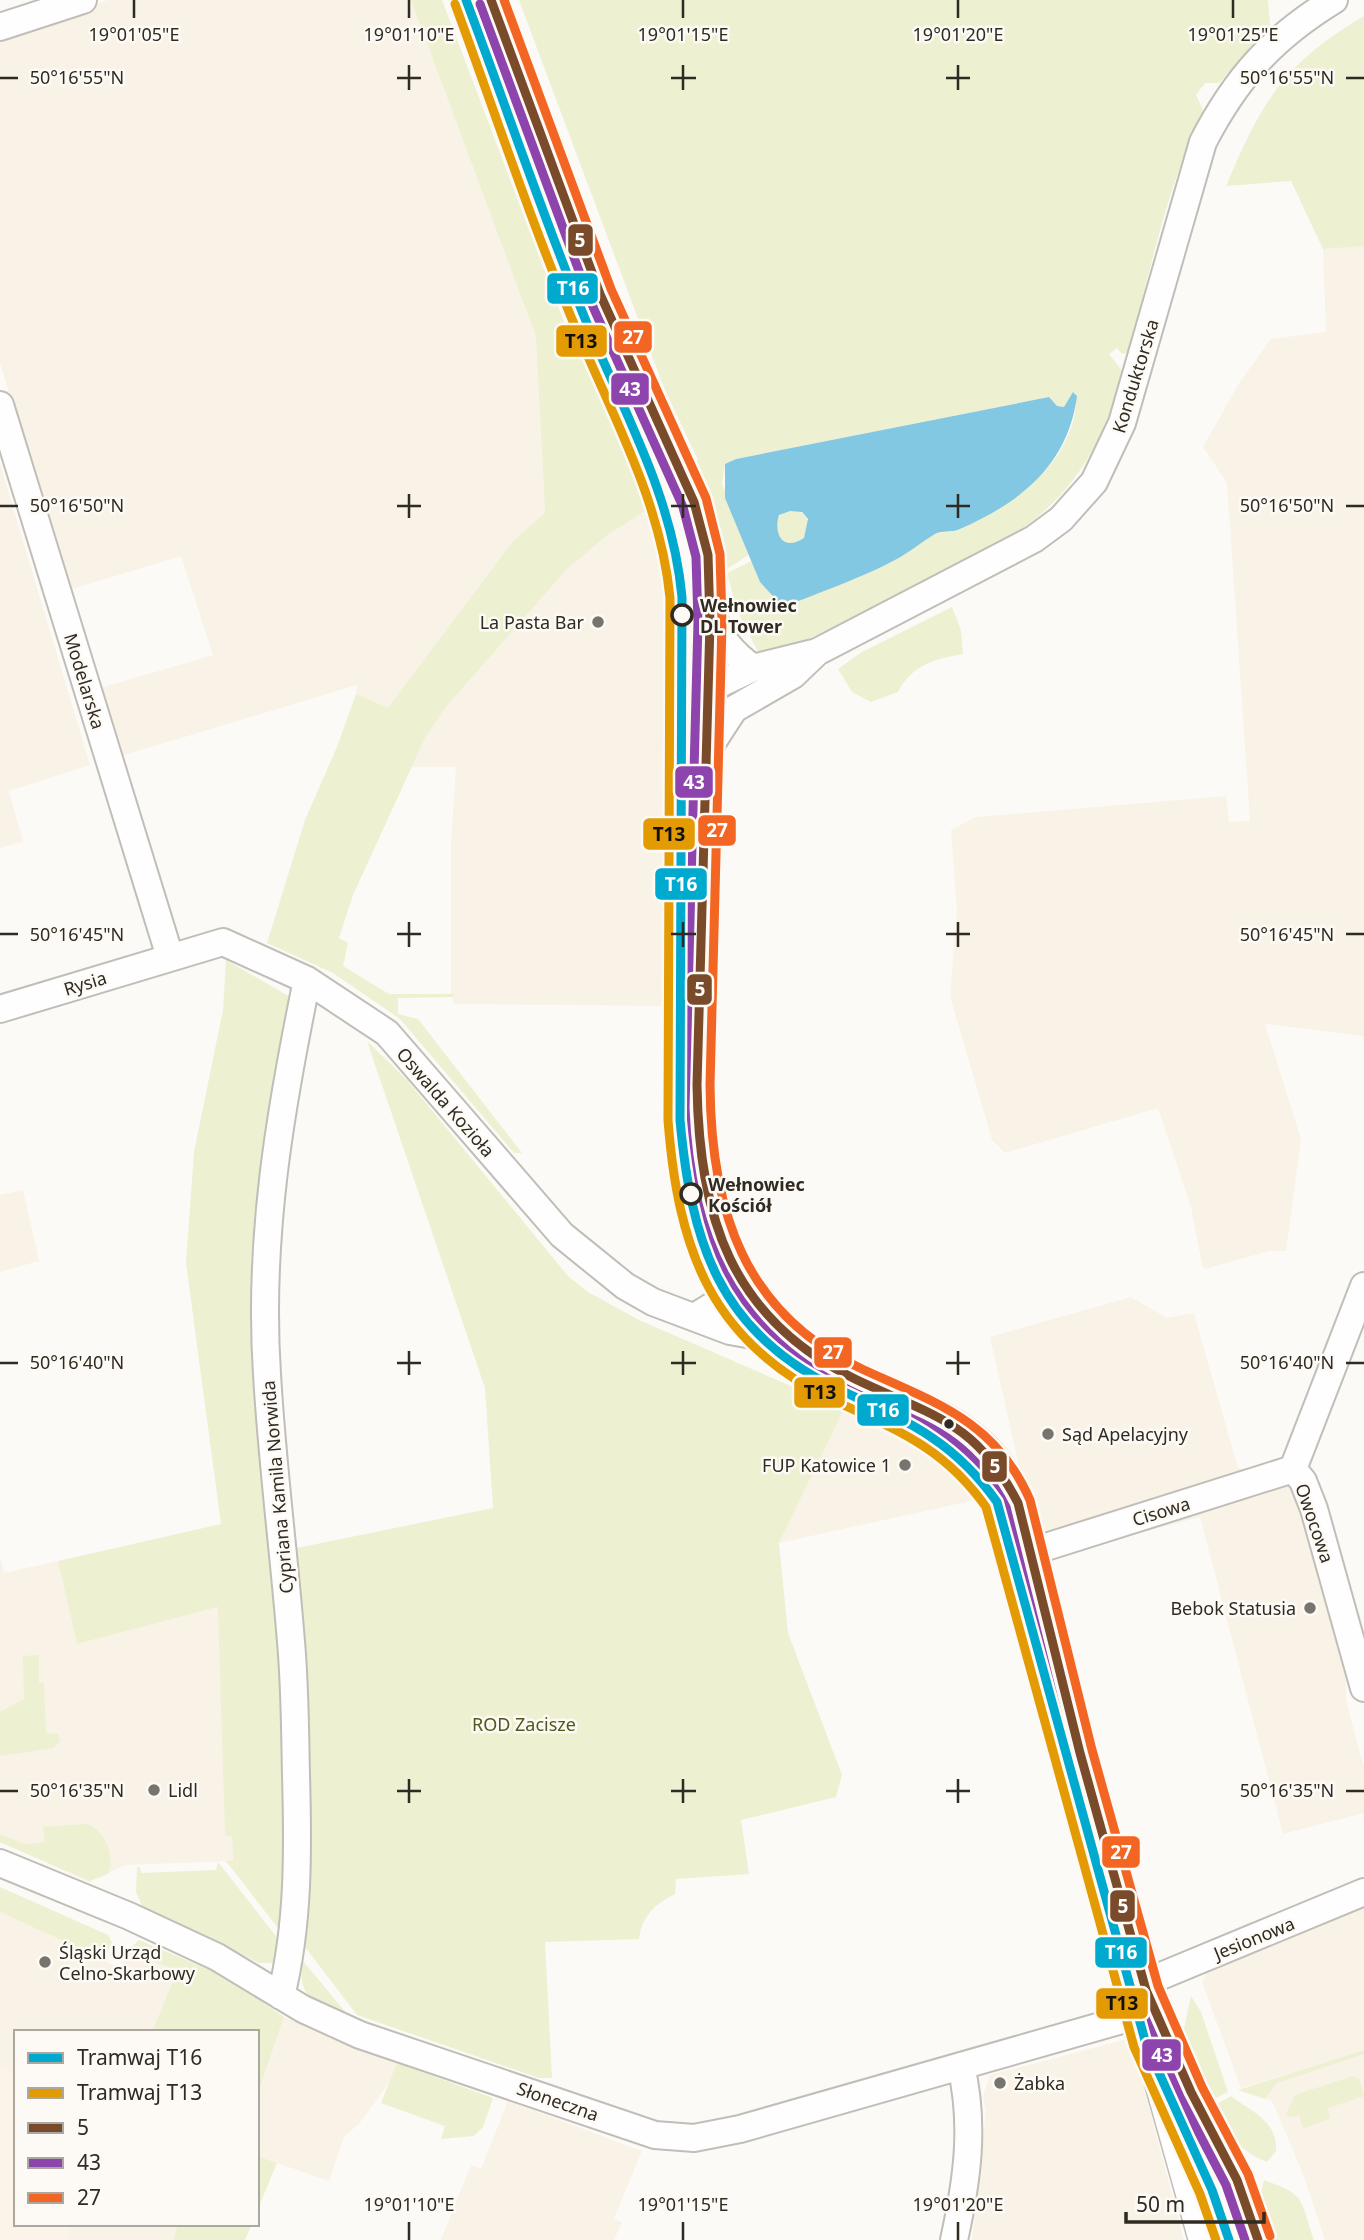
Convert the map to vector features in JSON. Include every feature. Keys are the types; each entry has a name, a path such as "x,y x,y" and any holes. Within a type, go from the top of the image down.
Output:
{"main road":[{"path":"491,0 615,329 691,494 706,548 709,689 698,929 700,1152 712,1212 743,1287 778,1329 822,1361 950,1423 990,1453 1010,1483 1144,1995 1186,2177 1205,2240"},
{"path":"1144,1995 1225,2155 1258,2240"}],"street":[{"path":"0,27 83,0"},
{"name":"Konduktorska","path":"709,689 752,668 817,652 1034,539 1060,519 1087,490 1108,456 1122,423 1203,142 1220,109 1263,52 1334,0"},
{"name":"Modelarska","path":"0,405 170,957"},
{"path":"709,600 716,628 727,646 752,668"},
{"name":"Konduktorska","path":"708,749 734,709 793,675 817,652"},
{"path":"709,689 753,696"},
{"name":"Oswalda Kozioła","path":"170,957 223,942 307,980 387,1033 562,1235 625,1286 653,1302 725,1329 758,1336 778,1329"},
{"name":"Rysia","path":"0,1009 170,957"},
{"name":"Cypriana Kamila Norwida","path":"281,1996 288,1968 295,1902 298,1835 291,1646 271,1435 265,1310 269,1207 277,1132 291,1046 307,980"},
{"name":"Owocowa","path":"1364,1286 1293,1469 1303,1480 1314,1509 1364,1688"},
{"path":"696,1316 743,1287"},
{"name":"Cisowa","path":"1030,1552 1293,1469"},
{"name":"Słoneczna","path":"0,1863 129,1916 217,1957 281,1996 360,2035 655,2135 694,2138 740,2129 961,2066 1144,1995"},
{"name":"Jesionowa","path":"1144,1995 1364,1892"},
{"path":"954,2240 969,2162 967,2100 961,2066"},
{"path":"1186,2177 1198,2161 1211,2155 1225,2155"}],"shaded area":[{"path":"108,0 411,0 536,337 545,514 513,541 388,709 356,694 357,685 121,756 100,688 213,655 181,556 69,590 0,363 0,34"},
{"path":"1364,246 1364,1036 1265,1024 1301,1139 1286,1251 1269,1251 1205,1269 1191,1207 1158,1108 1005,1153 992,1140 950,996 957,910 951,830 976,817 1226,796 1229,822 1250,821 1227,483 1203,447 1239,383 1271,339 1326,332 1323,249"},
{"path":"0,464 90,765 9,791 23,842 0,848"},
{"path":"653,506 665,571 670,621 668,1006 453,1004 451,840 456,767 412,767 425,738 446,707 568,568 609,534"},
{"path":"23,1190 39,1261 0,1272 0,1195"},
{"path":"1131,1297 1167,1318 1194,1313 1238,1468 1296,1483 1345,1644 1346,1700 1364,1768 1364,1813 1283,1834 1200,1517 1040,1560 990,1337"},
{"path":"844,1409 919,1445 950,1468 980,1499 779,1543"},
{"path":"0,1556 4,1573 58,1561 77,1644 219,1607 225,1835 232,1836 233,1861 125,1865 89,1882 0,1842"},
{"path":"1364,1906 1364,2050 1241,2088 1202,1982 1206,1973"},
{"path":"0,1912 120,1968 127,1951 177,1971 153,2030 14,2030 14,2074 0,2068"},
{"path":"284,2017 397,2062 391,2080 359,2124 344,2137 329,2181 259,2157 259,2090"},
{"path":"1131,2038 1184,2240 972,2240 986,2112 983,2096 990,2075"},
{"path":"1364,2054 1364,2240 1325,2240 1303,2174 1272,2101 1250,2091"},
{"path":"0,2068 14,2074 14,2226 70,2226 65,2240 0,2240"},
{"path":"508,2101 642,2151 614,2219 622,2222 614,2240 441,2240 471,2165 481,2169"},
{"path":"70,2226 177,2226 173,2240 65,2240"}],"green space":[{"path":"411,0 442,0 569,335 564,343 572,352 578,346 584,352 621,426 653,506 609,534 568,568 446,707 425,738 353,895 339,938 348,943 343,966 389,994 454,994 453,997 398,998 398,1014 418,1019 522,1153 514,1153 400,1019 333,973 267,943 305,820 337,747 356,694 388,708 513,541 545,513 536,337"},
{"path":"448,0 462,0 583,324 578,326 570,320"},
{"path":"502,0 508,0 661,409"},
{"path":"519,0 1268,0 1270,25 1219,83 1205,83 1196,95 1203,110 1169,199 1129,352 1122,354 1117,348 1109,354 1123,372 1106,422 1085,463 1060,495 1032,522 962,564 804,641 759,654 737,610 727,573 752,561 760,582 781,604 796,602 883,566 936,534 961,529 1022,492 1055,459 1074,418 1076,394 1073,392 1065,407 1057,406 1049,397 736,459 725,464 722,484 750,554 727,569 716,513 694,462 698,460 664,388"},
{"path":"1364,16 1364,246 1323,249 1291,181 1226,186 1251,130 1278,87 1313,51"},
{"path":"792,510 804,515 809,527 804,539 792,544 780,539 775,527 780,515"},
{"path":"952,607 961,630 963,654 943,658 917,669 898,692 871,702 852,692 838,669 862,652"},
{"path":"226,960 292,998 265,1167 287,1707 284,1936 226,1861 233,1861 232,1836 225,1836 218,1607 77,1644 58,1561 221,1524 186,1263 194,1152 223,1010"},
{"name":"ROD Zacisze","path":"367,1041 407,1080 568,1276 588,1292 639,1320 844,1409 779,1543 788,1633 842,1775 836,1797 741,1820 749,1874 676,1879 675,1894 661,1902 646,1917 639,1939 545,1942 552,2078 539,2078 357,2015 302,1943 309,1838 297,1548 493,1508 485,1388"},
{"path":"39,1655 39,1683 44,1683 46,1733 58,1734 60,1741 53,1748 0,1756 0,1712 24,1699 23,1656"},
{"path":"87,1824 104,1838 110,1859 108,1874 90,1881 0,1842 0,1834 25,1844 45,1842 43,1827"},
{"path":"218,1862 279,1940 277,1956 273,1963 259,1963 142,1906 136,1892 137,1867 140,1867 141,1873 216,1870"},
{"path":"0,1887 108,1935 112,1942 104,1960 0,1912"},
{"path":"139,1940 224,1976 284,2017 259,2090 259,2030 153,2030 177,1971 127,1951"},
{"path":"302,1960 348,2015 310,1997 303,1984"},
{"path":"1191,1996 1201,2012 1228,2092 1212,2100 1182,2038"},
{"path":"1364,2050 1364,2054 1277,2083 1265,2099 1238,2090"},
{"path":"397,2063 493,2098 483,2127 474,2136 441,2139 445,2126 381,2103"},
{"path":"1353,2076 1359,2078 1364,2096 1328,2108 1330,2118 1303,2129 1299,2115 1289,2117 1286,2114 1295,2095"},
{"path":"1231,2096 1262,2118 1273,2132 1276,2151 1267,2162 1241,2146 1215,2105"},
{"path":"259,2157 277,2163 259,2206"},
{"path":"1264,2180 1288,2190 1300,2200 1314,2240 1275,2240 1260,2195"},
{"path":"177,2226 251,2226 245,2240 173,2240"}],"water":[{"path":"1073,392 1077,396 1064,442 1038,478 1003,507 957,530 935,534 883,566 796,602 781,605 760,582 725,498 725,464 736,459 1049,397 1057,406 1064,407","holes":["790,511 802,512 808,519 804,538 797,542 785,542 777,529 779,515"]}],"tram line":[{"name":"T16","path":"466,0 574,292 647,461 669,527 677,561 682,597 680,1120 692,1204 703,1242 718,1278 737,1310 763,1339 795,1364 834,1387 924,1432 962,1461 997,1502 1146,2044 1212,2190 1229,2240"},
{"name":"T13","path":"455,4 546,255 635,465 647,497 665,563 670,598 668,1120 681,1211 693,1251 709,1288 730,1321 758,1351 793,1378 900,1432 937,1455 986,1507 1134,2047 1200,2194 1216,2240"}],"transit line":[{"name":"5","path":"491,0 600,294 694,502 708,555 710,623 697,1085 699,1133 705,1178 715,1220 730,1258 751,1294 778,1326 812,1354 855,1379 929,1413 968,1437 1002,1475 1018,1503 1080,1753 1146,1990 1191,2092 1237,2180 1258,2240"},
{"name":"27","path":"504,0 611,289 706,498 720,554 722,623 710,1085 717,1174 727,1215 742,1253 762,1288 789,1319 823,1347 962,1418 1000,1451 1016,1473 1030,1500 1092,1750 1158,1986 1202,2087 1248,2174 1270,2236"},
{"name":"43","path":"480,4 589,298 683,507 696,557 698,622 685,1108 696,1197 708,1237 725,1274 747,1309 775,1339 809,1366 849,1390 920,1422 958,1446 991,1482 1006,1507 1068,1756 1134,1993 1180,2097 1226,2185 1245,2240"}],"place":[{"name":"Wełnowiec DL Tower","path":"682,615"},
{"name":"La Pasta Bar","path":"598,622"},
{"name":"Wełnowiec Kościół","path":"691,1194"},
{"name":"Sąd Apelacyjny","path":"1048,1434"},
{"name":"FUP Katowice 1","path":"905,1465"},
{"name":"Bebok Statusia","path":"1310,1608"},
{"name":"Lidl","path":"154,1790"},
{"name":"Śląski Urząd Celno-Skarbowy","path":"45,1962"},
{"name":"Żabka","path":"1000,2083"}]}
